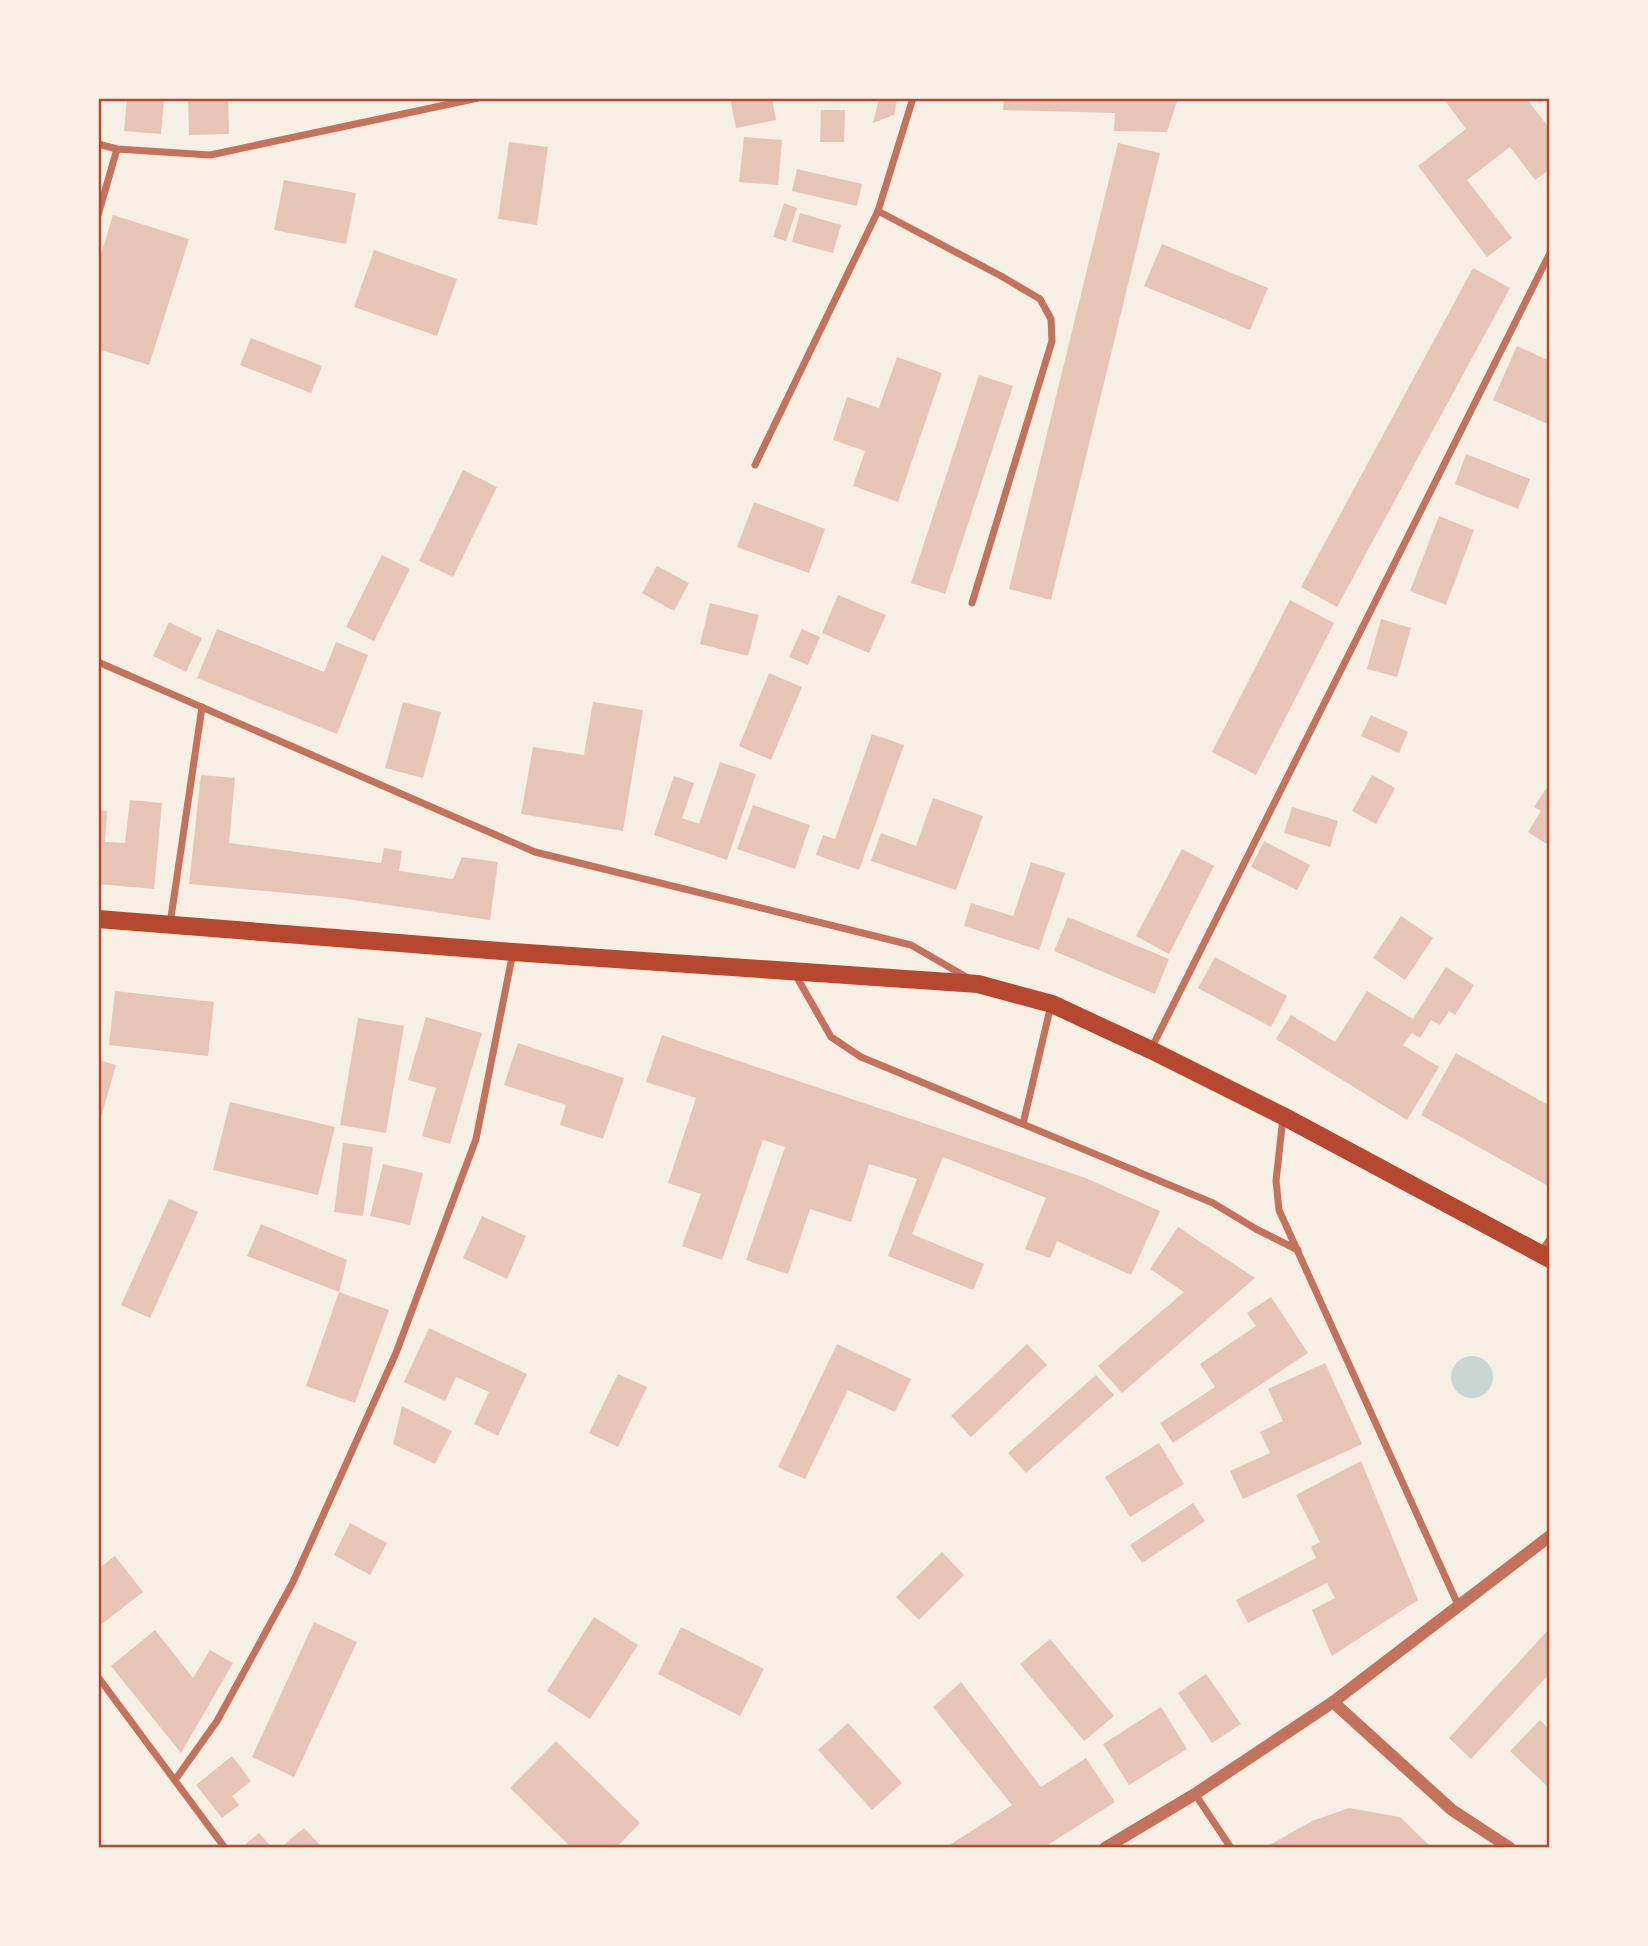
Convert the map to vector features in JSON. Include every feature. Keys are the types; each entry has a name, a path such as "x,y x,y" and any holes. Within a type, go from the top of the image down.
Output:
{"main road":[{"path":"98,919 513,952 978,984 1052,1004 1151,1050 1547,1251"}],"street":[{"path":"98,144 117,149 210,155 478,98"},
{"path":"755,465 878,211 913,98"},
{"path":"98,215 117,149"},
{"path":"878,211 1001,275 1040,299 1051,319 1052,341 972,603"},
{"path":"1151,1050 1550,253"},
{"path":"98,662 535,852 911,944 978,984"},
{"path":"170,924 202,707"},
{"path":"175,1780 217,1721 293,1582 396,1353 476,1139 513,952"},
{"path":"793,970 831,1037 861,1057 1213,1203 1298,1250"},
{"path":"1023,1124 1052,1004"},
{"path":"1283,1116 1276,1181 1279,1210 1459,1606"},
{"path":"1105,1848 1195,1794 1333,1702 1550,1536"},
{"path":"98,1677 225,1848"},
{"path":"1333,1702 1451,1810 1510,1848"},
{"path":"1195,1794 1231,1848"}],"shaded area":[{"path":"1472,1356 1487,1362 1493,1377 1487,1392 1472,1398 1457,1392 1451,1377 1457,1362"}],"building":[{"path":"127,98 164,98 161,134 124,131"},
{"path":"188,98 228,98 229,134 189,135"},
{"path":"730,98 772,98 776,120 736,128"},
{"path":"879,98 897,98 894,115 873,123"},
{"path":"1004,98 1178,98 1167,132 1114,131 1115,113 1003,110"},
{"path":"1443,98 1526,98 1550,129 1550,169 1535,180 1510,147 1467,180 1512,238 1487,257 1418,166 1466,129"},
{"path":"821,110 845,110 844,142 820,142"},
{"path":"744,137 782,140 778,185 739,182"},
{"path":"509,142 548,147 537,225 498,219"},
{"path":"1118,143 1160,153 1051,600 1009,589"},
{"path":"797,169 862,184 857,206 792,191"},
{"path":"284,180 356,193 346,244 274,230"},
{"path":"784,203 797,208 786,241 773,237"},
{"path":"800,213 841,225 833,253 792,242"},
{"path":"113,215 189,239 149,365 98,349 98,264"},
{"path":"1162,244 1268,288 1250,330 1144,286"},
{"path":"374,250 457,279 437,336 354,307"},
{"path":"1473,268 1510,288 1337,607 1301,587"},
{"path":"251,338 322,366 311,393 240,365"},
{"path":"1517,346 1550,361 1550,425 1493,400"},
{"path":"897,357 942,373 898,502 853,486 865,451 833,440 847,397 879,408"},
{"path":"979,375 1013,386 945,594 911,583"},
{"path":"1466,454 1530,479 1518,509 1455,484"},
{"path":"463,470 497,487 453,577 419,561"},
{"path":"754,502 825,529 809,573 737,547"},
{"path":"1439,516 1474,530 1446,605 1410,591"},
{"path":"382,555 410,569 374,641 346,627"},
{"path":"657,566 689,583 674,611 642,593"},
{"path":"838,595 886,615 869,653 822,633"},
{"path":"1290,600 1334,623 1256,775 1212,752"},
{"path":"710,603 759,615 748,656 700,644"},
{"path":"1381,619 1411,628 1397,677 1367,669"},
{"path":"169,622 202,638 186,672 153,656"},
{"path":"217,629 324,672 336,642 368,655 337,734 197,678"},
{"path":"802,629 820,637 808,665 789,657"},
{"path":"769,673 802,687 771,760 739,746"},
{"path":"403,702 441,712 423,778 385,768"},
{"path":"593,702 643,710 623,831 521,814 533,747 584,755"},
{"path":"1371,715 1408,732 1399,753 1361,736"},
{"path":"872,734 904,745 859,870 816,855 823,835 835,839"},
{"path":"720,762 756,774 727,860 654,835 674,776 694,783 682,818 699,824"},
{"path":"201,775 235,778 229,843 381,863 384,848 402,851 399,871 453,879 462,857 498,862 490,920 340,898 189,884"},
{"path":"1372,775 1395,788 1376,824 1352,811"},
{"path":"1550,783 1550,846 1528,832 1541,811 1534,807"},
{"path":"933,798 983,816 956,890 871,861 881,833 916,846"},
{"path":"130,800 162,803 154,889 98,884 98,810 107,811 105,842 125,843"},
{"path":"753,805 810,825 795,869 737,849"},
{"path":"1292,807 1338,821 1330,847 1284,833"},
{"path":"1264,841 1310,865 1297,890 1251,867"},
{"path":"1182,849 1214,866 1169,954 1136,936"},
{"path":"1031,862 1065,873 1039,950 964,926 971,903 1013,916"},
{"path":"1401,916 1433,938 1405,980 1373,958"},
{"path":"1068,917 1169,959 1155,994 1054,951"},
{"path":"1215,957 1287,996 1271,1027 1198,988"},
{"path":"1446,967 1474,985 1455,1015 1449,1011 1440,1025 1431,1020 1420,1038 1412,1033 1403,1045 1439,1067 1407,1120 1276,1039 1291,1015 1335,1042 1367,991 1413,1019"},
{"path":"115,991 214,1002 208,1056 109,1045"},
{"path":"426,1017 482,1033 450,1144 422,1136 436,1088 408,1080"},
{"path":"358,1018 404,1026 386,1133 340,1125"},
{"path":"662,1035 1083,1177 1160,1211 1131,1275 1057,1241 1050,1258 1025,1249 1046,1198 943,1157 912,1234 984,1264 973,1290 888,1256 917,1179 869,1164 851,1222 810,1209 788,1274 746,1260 785,1147 763,1140 722,1260 682,1246 701,1194 668,1183 696,1098 646,1082"},
{"path":"518,1043 624,1078 603,1139 560,1125 566,1105 504,1085"},
{"path":"1456,1053 1550,1106 1550,1187 1421,1115"},
{"path":"98,1060 116,1065 99,1124 98,1124"},
{"path":"230,1102 335,1127 318,1195 213,1170"},
{"path":"343,1143 373,1147 363,1216 334,1212"},
{"path":"383,1164 423,1173 410,1225 370,1216"},
{"path":"169,1199 198,1212 150,1318 121,1305"},
{"path":"482,1216 526,1236 507,1279 463,1258"},
{"path":"261,1224 347,1260 339,1292 247,1256"},
{"path":"1178,1227 1255,1278 1122,1393 1098,1366 1184,1292 1150,1269"},
{"path":"339,1292 389,1310 355,1403 306,1386"},
{"path":"1271,1297 1308,1353 1173,1443 1160,1423 1215,1387 1200,1364 1256,1326 1247,1313"},
{"path":"429,1328 527,1374 498,1436 474,1424 489,1392 456,1377 445,1401 404,1382"},
{"path":"837,1344 911,1379 895,1412 848,1390 805,1479 778,1467"},
{"path":"1027,1344 1047,1365 971,1437 951,1416"},
{"path":"1325,1363 1362,1444 1243,1499 1230,1471 1270,1453 1260,1432 1283,1421 1268,1389"},
{"path":"618,1374 647,1387 618,1447 589,1433"},
{"path":"1096,1375 1114,1395 1026,1473 1008,1453"},
{"path":"402,1406 452,1431 435,1464 393,1444"},
{"path":"1159,1443 1184,1484 1130,1517 1105,1477"},
{"path":"1361,1461 1418,1600 1332,1656 1312,1610 1335,1598 1327,1583 1248,1623 1236,1600 1316,1558 1311,1547 1320,1542 1296,1495"},
{"path":"1193,1503 1205,1521 1142,1563 1130,1545"},
{"path":"350,1523 387,1543 370,1575 334,1555"},
{"path":"942,1552 964,1575 919,1620 896,1597"},
{"path":"115,1556 143,1592 98,1627 98,1569"},
{"path":"594,1617 638,1645 590,1719 547,1691"},
{"path":"314,1622 357,1642 294,1777 252,1757"},
{"path":"681,1627 764,1669 740,1716 658,1674"},
{"path":"1550,1628 1550,1673 1471,1759 1449,1738"},
{"path":"155,1630 193,1678 210,1650 233,1663 181,1753 111,1666"},
{"path":"1050,1639 1114,1716 1084,1741 1020,1664"},
{"path":"1206,1674 1241,1724 1212,1743 1178,1693"},
{"path":"961,1682 1041,1787 1086,1758 1115,1802 1043,1848 945,1848 1012,1805 933,1707"},
{"path":"1161,1707 1187,1749 1129,1785 1103,1744"},
{"path":"1540,1720 1550,1730 1550,1789 1510,1751"},
{"path":"848,1723 902,1783 872,1810 818,1750"},
{"path":"556,1741 640,1823 616,1848 572,1848 510,1788"},
{"path":"232,1756 251,1781 232,1796 239,1805 222,1818 196,1785"},
{"path":"1349,1808 1400,1817 1432,1848 1264,1848 1312,1821"},
{"path":"304,1828 320,1845 317,1848 280,1848"},
{"path":"259,1833 272,1848 241,1848"}]}
